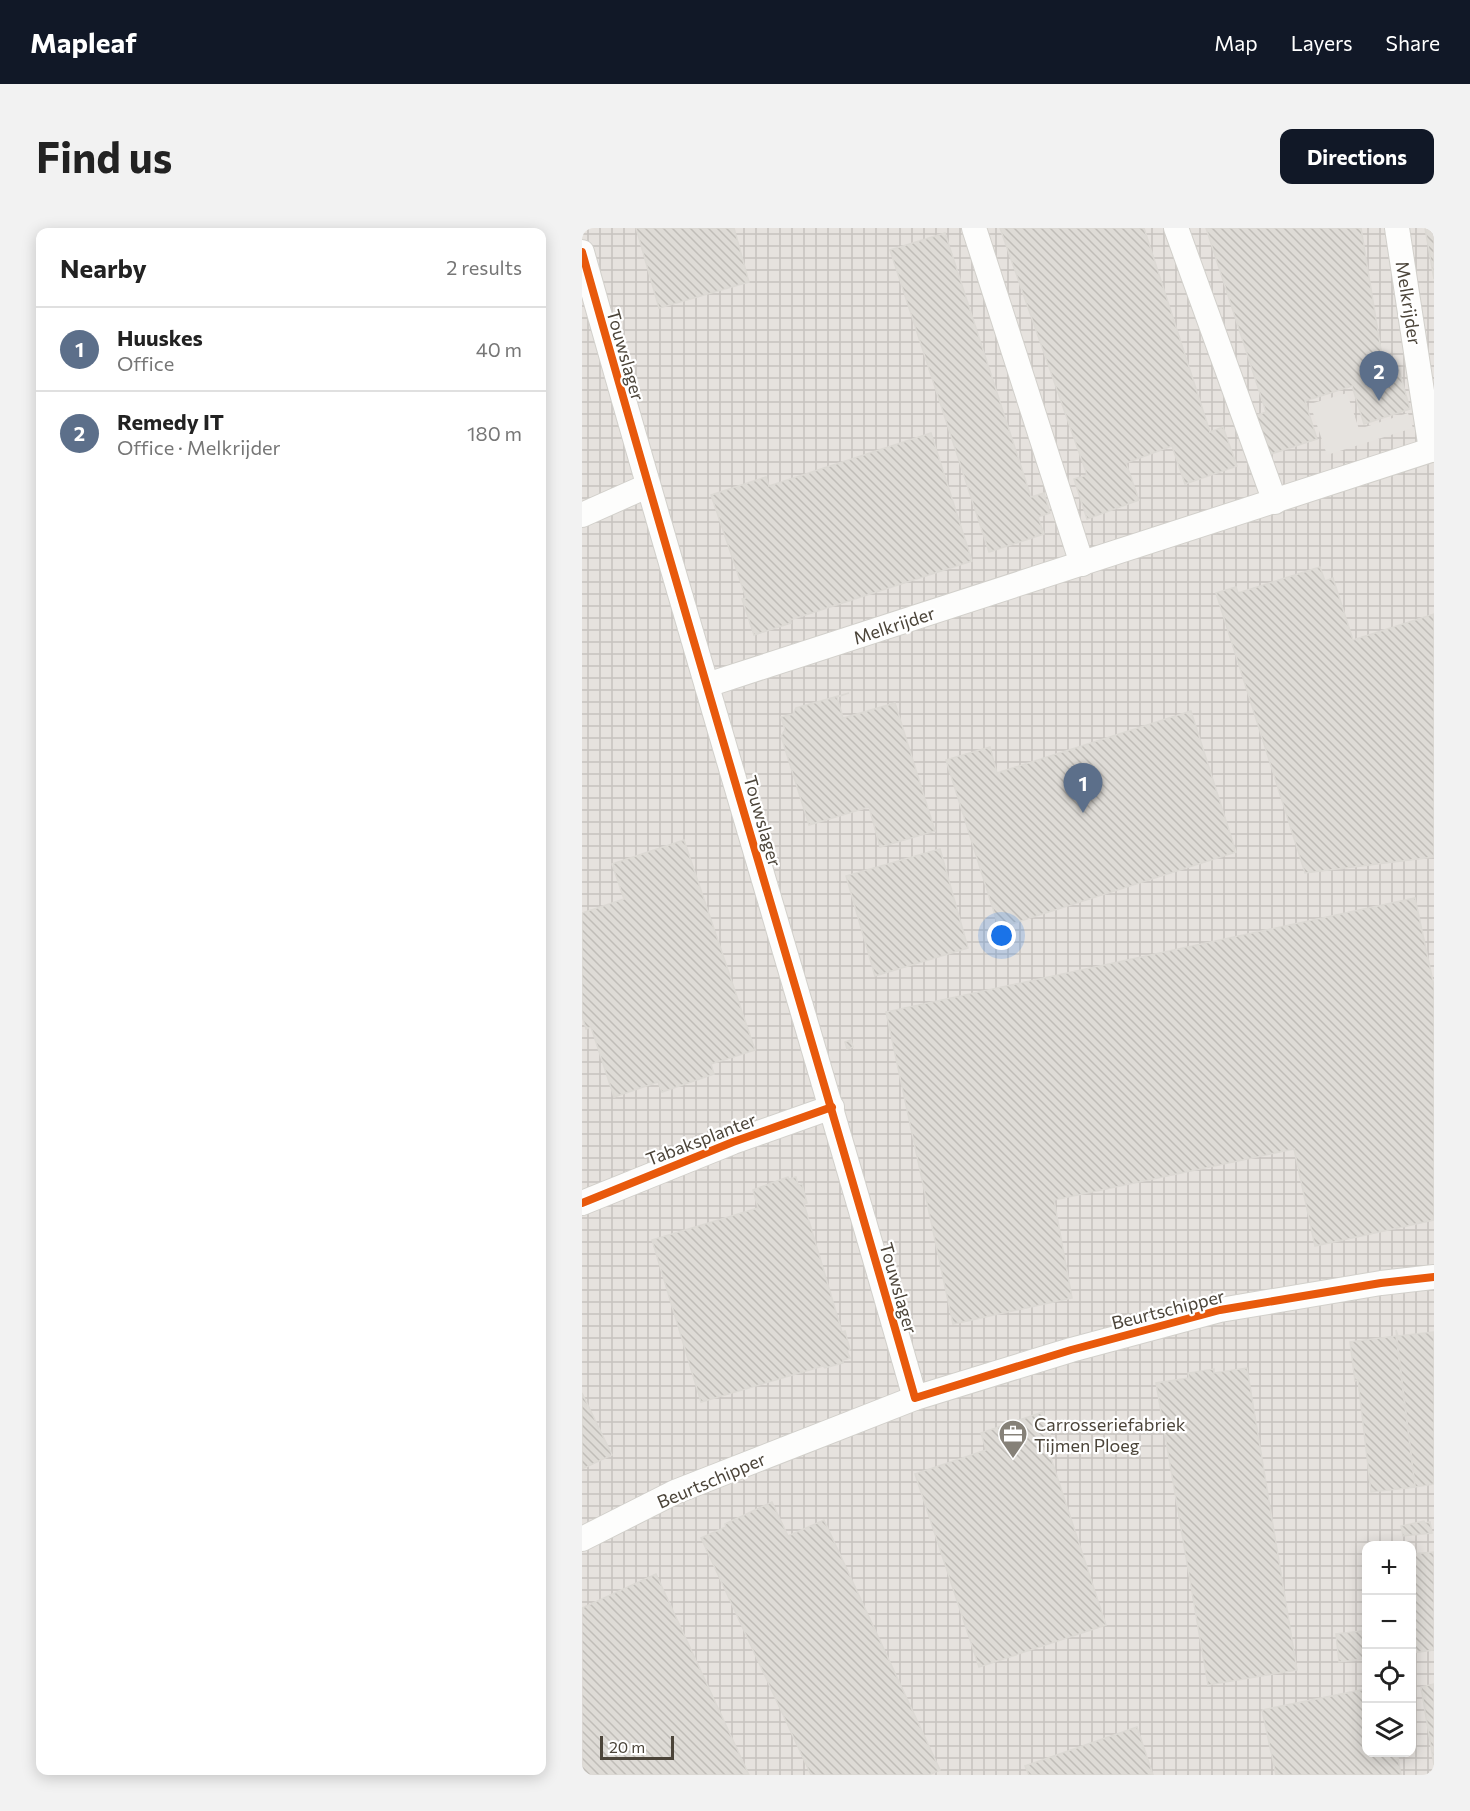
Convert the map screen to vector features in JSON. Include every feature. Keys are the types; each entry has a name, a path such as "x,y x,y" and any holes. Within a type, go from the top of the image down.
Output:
{"street":[{"path":"974,228 1082,564"},
{"path":"1176,228 1275,502"},
{"name":"Melkrijder","path":"707,685 1433,450 1397,228"},
{"name":"Touwslager","path":"582,252 647,486 832,1107 915,1398"},
{"path":"582,514 647,486"},
{"name":"Tabaksplanter","path":"582,1203 733,1142 832,1107"},
{"name":"Beurtschipper","path":"582,1539 675,1492 915,1398 1071,1350 1220,1310 1381,1283 1434,1277"}],"shaded area":[{"path":"582,228 1434,228 1434,1775 582,1775"},
{"path":"1347,393 1359,429 1408,413 1413,428 1327,455 1310,404"}],"building":[{"path":"636,228 734,228 749,282 659,308"},
{"path":"1000,228 1144,228 1210,432 1223,427 1237,466 1185,484 1172,446 1126,463 1139,500 1087,519 1074,479 1087,475"},
{"path":"1206,228 1361,228 1385,374 1399,370 1410,409 1364,424 1352,386 1305,401 1317,439 1265,456 1252,417 1266,412"},
{"path":"1425,228 1434,228 1434,279"},
{"path":"945,233 1031,497 1044,493 1050,513 1038,517 1044,534 989,552 890,250"},
{"path":"931,433 972,561 790,620 791,623 754,635 742,599 746,598 711,495 766,477 769,486"},
{"path":"1320,567 1325,581 1333,578 1353,640 1434,614 1434,857 1305,873 1216,593 1236,587 1238,593"},
{"path":"849,693 837,697 843,718 895,703 935,831 880,847 869,807 809,825 781,736 785,730 781,717 793,714 796,708"},
{"path":"1191,711 1236,852 999,928 946,760 990,747 997,773"},
{"path":"684,840 755,1050 711,1064 714,1074 662,1092 658,1082 614,1097 591,1027 586,1029 582,1016 582,913 624,899 612,864"},
{"path":"940,849 968,948 875,976 846,876"},
{"path":"1415,898 1434,986 1434,1220 1315,1246 1294,1149 1054,1200 1072,1298 953,1324 886,1012"},
{"path":"851,1040 853,1047 847,1049 845,1042"},
{"path":"788,1177 789,1179 796,1177 798,1185 802,1184 807,1203 804,1204 842,1332 845,1331 850,1358 843,1360 843,1363 825,1368 823,1366 701,1402 652,1240 758,1208 753,1190"},
{"path":"1396,1330 1398,1336 1434,1332 1434,1484 1415,1487"},
{"path":"1396,1336 1415,1487 1371,1492 1358,1380 1355,1381 1350,1342"},
{"path":"1247,1368 1297,1670 1208,1685 1156,1383 1189,1378 1188,1373 1214,1369 1214,1373"},
{"path":"582,1393 612,1455 582,1469"},
{"path":"1043,1412 1054,1448 1048,1449 1106,1625 979,1667 915,1474 986,1450 981,1433"},
{"path":"772,1502 788,1536 824,1520 940,1770 929,1775 811,1775 701,1538"},
{"path":"1424,1521 1425,1523 1430,1522 1432,1533 1403,1536 1401,1526"},
{"path":"1434,1552 1434,1650 1416,1652 1416,1595 1416,1554"},
{"path":"656,1574 749,1775 582,1775 582,1608"},
{"path":"1362,1631 1362,1659 1339,1662 1336,1634"},
{"path":"1434,1684 1434,1765 1421,1687"},
{"path":"1362,1690 1362,1757 1398,1757 1401,1775 1276,1775 1262,1710"},
{"path":"1137,1727 1153,1775 1029,1775 1025,1766"}],"cycle path":[{"path":"582,252 915,1398 1071,1350 1220,1310 1381,1283 1434,1277"},
{"path":"582,1203 733,1142 832,1107"}],"place":[{"name":"Remedy IT","path":"1379,401"},
{"name":"Huuskes","path":"1083,813"},
{"name":"Carrosseriefabriek Tijmen Ploeg","path":"1013,1460"}]}
